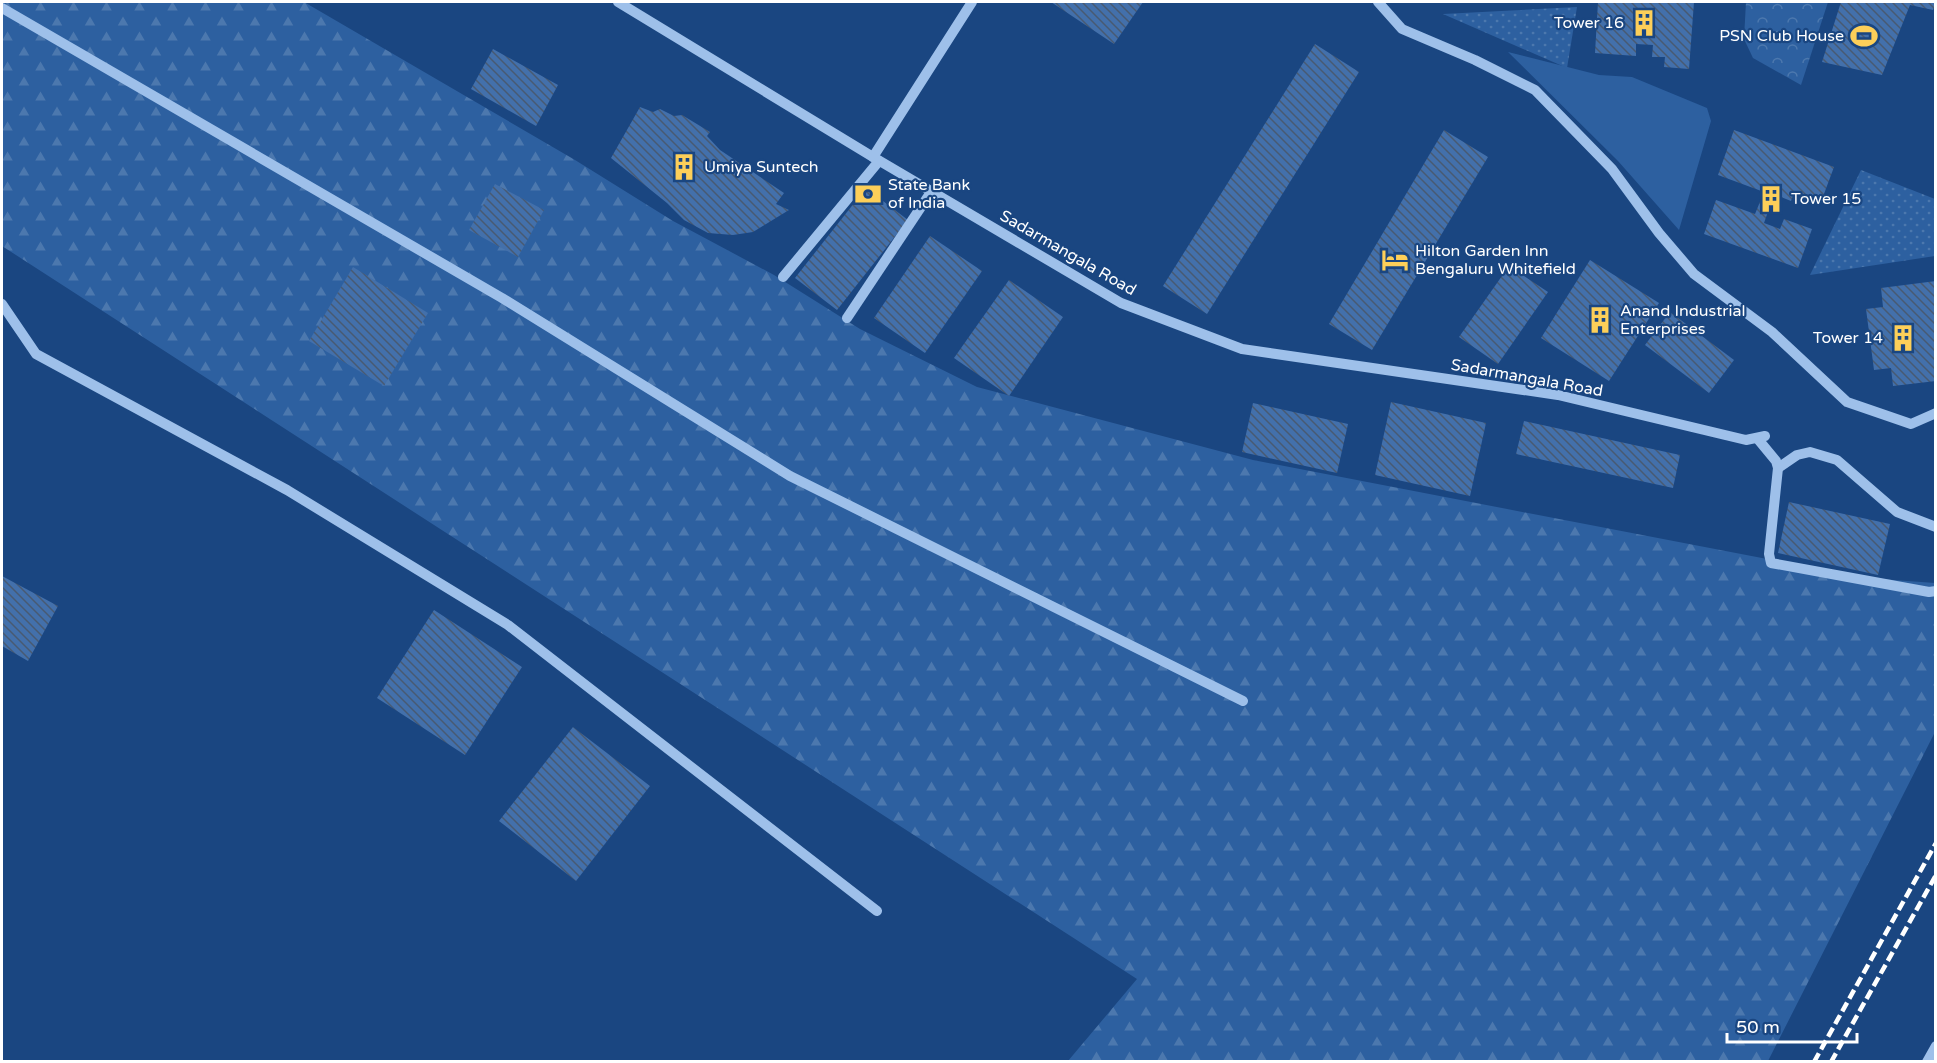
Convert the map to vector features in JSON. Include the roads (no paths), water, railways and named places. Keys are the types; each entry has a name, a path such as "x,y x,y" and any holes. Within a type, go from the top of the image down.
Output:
{"street":[{"name":"Sadarmangala Road","path":"618,2 931,192 1121,303 1242,349 1558,395 1746,440 1761,437 1778,468"},
{"path":"783,277 876,159 972,2"},
{"path":"1378,2 1402,29 1475,60 1535,90 1612,170 1659,233 1694,274 1772,332 1847,402 1911,424 1935,412"},
{"path":"2,8 502,298 790,476 1243,701"},
{"path":"848,318 931,192"},
{"path":"2,304 36,354 287,490 508,625 877,910"},
{"path":"1935,527 1897,512 1837,460 1810,452 1797,455 1778,468 1769,554 1771,563 1935,591"},
{"path":"1927,1062 1935,1046"}],"railway":[{"path":"1814,1062 1936,843"},
{"path":"1831,1062 1936,875"}],"place":[{"name":"Tower 16","path":"1644,23"},
{"name":"PSN Club House","path":"1864,36"},
{"name":"Umiya Suntech","path":"684,167"},
{"name":"State Bank of India","path":"868,194"},
{"name":"Tower 15","path":"1771,199"},
{"name":"Hilton Garden Inn Bengaluru Whitefield","path":"1395,260"},
{"name":"Anand Industrial Enterprises","path":"1600,320"},
{"name":"Tower 14","path":"1903,338"}]}
